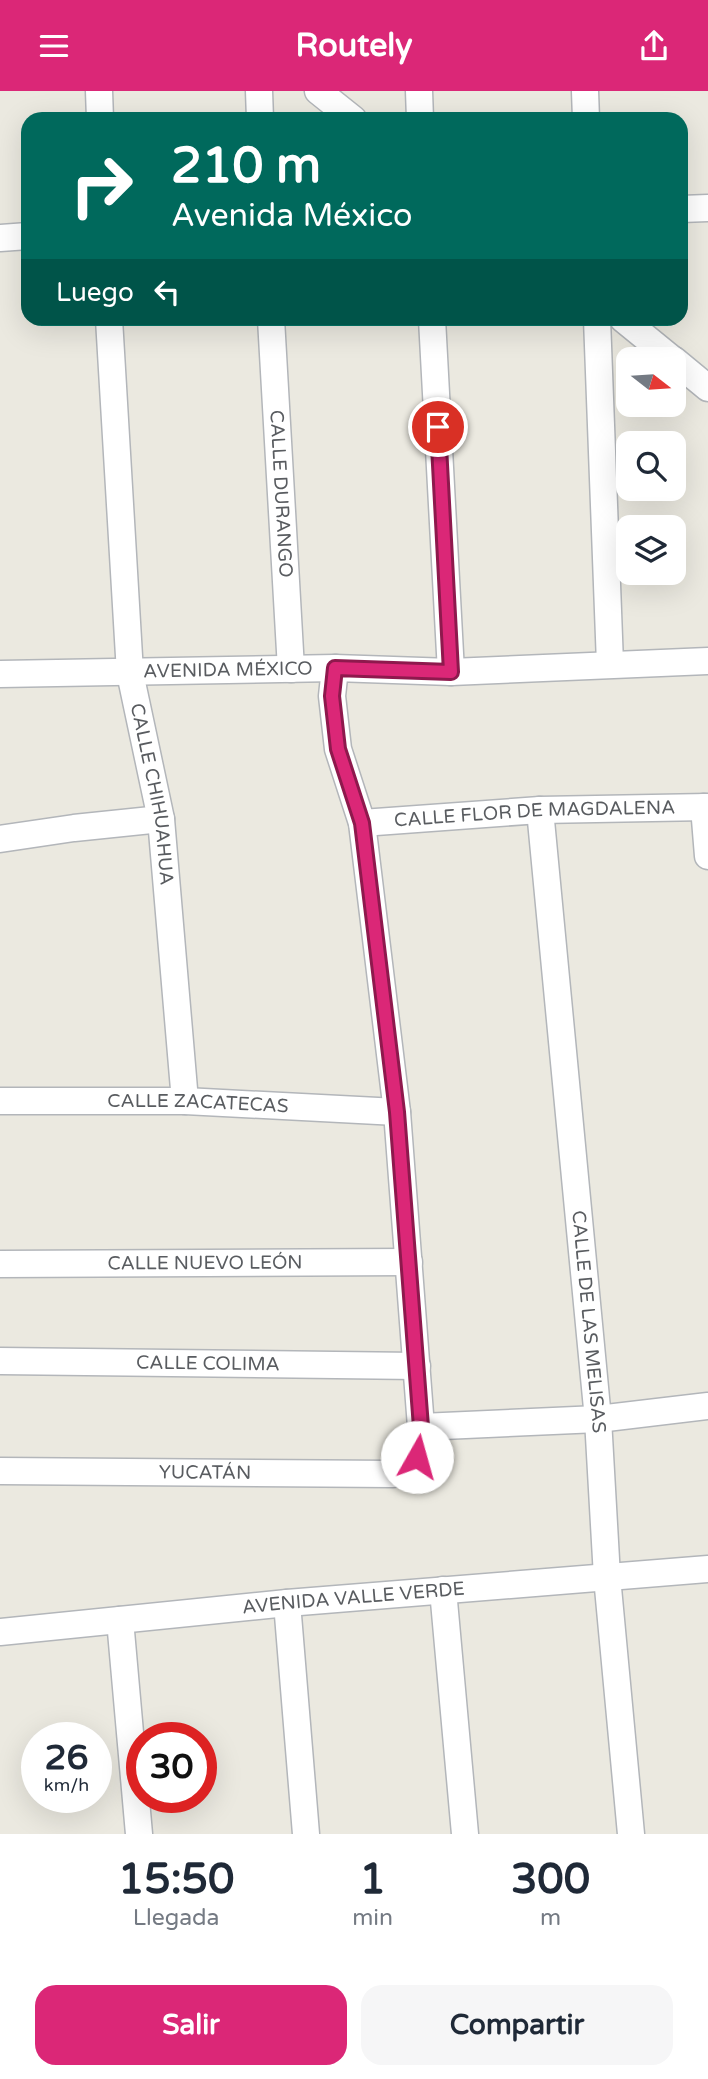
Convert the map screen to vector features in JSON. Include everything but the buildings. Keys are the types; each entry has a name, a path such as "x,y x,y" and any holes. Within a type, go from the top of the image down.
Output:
{"street":[{"path":"99,91 100,112"},
{"path":"259,91 260,112"},
{"path":"318,91 344,112"},
{"path":"419,91 420,112"},
{"path":"585,91 586,112"},
{"path":"688,209 708,208"},
{"path":"0,238 21,236"},
{"name":"CALLE CHIHUAHUA","path":"109,326 130,673 161,819 185,1101"},
{"name":"CALLE DURANGO","path":"271,326 291,669"},
{"path":"432,326 451,672"},
{"path":"597,326 610,664"},
{"path":"632,326 658,347"},
{"path":"686,370 708,388"},
{"name":"AVENIDA MÉXICO","path":"0,674 335,668 451,672 708,661"},
{"path":"335,668 332,696 338,749 362,823 397,1112 421,1427 598,1419 708,1406"},
{"path":"706,807 708,856"},
{"name":"CALLE FLOR DE MAGDALENA","path":"362,823 540,810 706,807"},
{"name":"CALLE DE LAS MELISAS","path":"540,810 598,1419 607,1577 631,1834"},
{"path":"0,839 161,819"},
{"name":"CALLE ZACATECAS","path":"0,1101 185,1101 397,1112"},
{"name":"CALLE NUEVO LEÓN","path":"0,1264 409,1262"},
{"name":"CALLE COLIMA","path":"0,1361 417,1366"},
{"name":"YUCATÁN","path":"0,1471 393,1473 410,1468 417,1457 421,1427"},
{"name":"AVENIDA VALLE VERDE","path":"0,1632 287,1603 708,1569"},
{"path":"443,1590 465,1834"},
{"path":"287,1603 306,1834"},
{"path":"120,1620 139,1834"}],"route":[{"path":"417,1457 421,1427 397,1112 362,823 338,749 332,696 335,668 451,672 438,427"}]}
